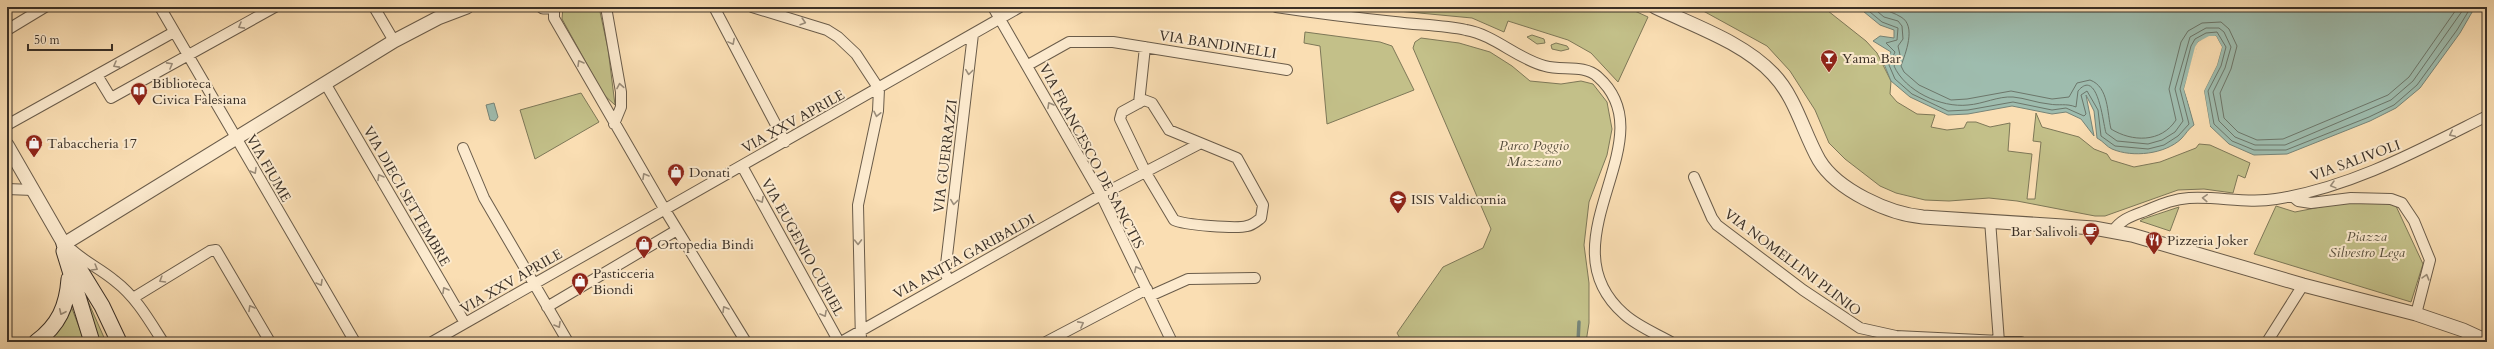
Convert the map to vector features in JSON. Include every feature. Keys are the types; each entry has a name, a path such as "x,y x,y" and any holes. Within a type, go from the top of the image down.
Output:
{"main road":[{"path":"64,244 64,253 92,342"},
{"path":"64,244 102,306 119,342"},
{"path":"36,342 51,330 61,316 67,299 70,274"}],"street":[{"path":"7,30 45,7"},
{"name":"VIA FIUME","path":"160,7 187,56 355,342"},
{"path":"98,75 111,98 275,7"},
{"path":"374,7 394,41"},
{"path":"64,244 235,137 394,41 438,18 467,7"},
{"path":"543,7 549,7"},
{"path":"554,7 554,18 614,124 746,342"},
{"path":"606,7 622,92 622,107 614,124"},
{"path":"714,7 785,142"},
{"path":"752,7 821,28 838,37 856,54 879,89 878,111 858,205 862,342"},
{"name":"VIA FRANCESCO DE SANCTIS","path":"994,7 1101,195 1172,342"},
{"name":"VIA XXV APRILE","path":"439,340 465,323 879,89 1020,7"},
{"path":"1276,7 1343,17 1466,30 1498,42 1544,66 1587,71 1599,78 1616,103 1620,118 1620,137 1618,154 1596,224 1594,257 1597,269 1607,295 1624,315 1671,342"},
{"path":"1655,7 1744,51 1773,74 1786,90 1820,160 1828,171 1849,188 1871,201 1903,215 1990,220 2113,231 2303,285 2416,314 2463,330 2487,341"},
{"path":"7,125 174,32"},
{"name":"VIA GUERRAZZI","path":"949,280 945,274 974,34"},
{"name":"VIA BANDINELLI","path":"1028,65 1075,40 1113,42 1287,70"},
{"name":"VIA BANDINELLI","path":"1139,103 1145,47"},
{"name":"VIA DIECI SETTEMBRE","path":"325,83 465,323"},
{"path":"1144,100 1152,103 1169,130 1199,144 1237,158 1263,205 1263,215 1256,222 1244,227 1179,223 1170,216 1146,173 1120,120 1122,112 1144,100"},
{"name":"VIA SALIVOLI","path":"2113,231 2120,222 2130,216 2174,200 2205,198 2247,202 2292,196 2339,184 2377,170 2487,116"},
{"name":"VIA ANITA GARIBALDI","path":"840,342 1101,195 1146,173 1199,144"},
{"path":"7,145 64,244 84,261 115,280 133,298 163,342"},
{"path":"462,148 484,198 568,342"},
{"name":"VIA EUGENIO CURIEL","path":"742,166 840,342"},
{"name":"VIA NOMELLINI PLINIO","path":"1694,177 1712,218 1717,225 1803,290 1860,328 1896,336 2021,342"},
{"path":"7,189 33,190"},
{"path":"2292,196 2298,201 2311,203 2350,198 2391,199 2402,203 2414,221 2430,260 2416,314"},
{"path":"1990,220 1998,341"},
{"path":"547,307 677,230"},
{"path":"133,298 210,251 216,250 270,342"},
{"path":"1046,342 1148,293 1188,279 1255,278"},
{"path":"2267,342 2303,285"}],"green space":[{"path":"563,7 599,7 608,49 615,105 604,95 562,19"},
{"path":"1356,7 1626,7 1648,17 1618,82 1591,53 1568,40 1508,21 1504,32 1472,18"},
{"path":"1696,7 1823,7 1866,41 1877,53 1891,81 1890,94 1897,102 1917,114 1935,115 1931,127 1947,130 1964,128 1967,122 1976,122 1990,127 2010,123 2008,151 2032,154 2027,199 2035,199 2041,142 2033,141 2036,113 2042,127 2079,137 2094,149 2107,154 2111,160 2134,167 2160,162 2196,148 2199,144 2210,145 2250,163 2245,178 2238,175 2233,193 2204,189 2178,190 2105,216 2095,216 2017,201 1989,198 1949,201 1925,200 1896,193 1880,186 1845,159 1829,143 1815,110 1790,71 1767,46"},
{"path":"1305,32 1380,42 1392,46 1414,90 1327,124 1320,46 1304,43"},
{"path":"1532,35 1544,39 1545,43 1537,44 1527,37"},
{"name":"Parco Poggio Mazzano","path":"1421,38 1459,43 1490,52 1512,66 1530,81 1561,84 1581,81 1593,84 1607,102 1612,129 1607,155 1589,202 1584,245 1589,283 1589,323 1586,342 1402,342 1397,333 1443,267 1483,248 1491,229 1413,48 1415,42"},
{"path":"1556,43 1567,46 1569,49 1561,51 1552,49 1551,45"},
{"path":"581,93 599,122 535,159 520,110"},
{"name":"Piazza Silvestro Lega","path":"2351,201 2395,204 2423,264 2411,302 2254,254 2276,206 2295,212"},
{"path":"2179,207 2170,231 2140,221 2143,219"},
{"path":"79,281 106,342 98,342"},
{"path":"71,306 84,340 45,342"}],"water":[{"path":"1858,7 2475,7 2460,33 2420,88 2396,108 2370,121 2287,154 2254,155 2229,144 2210,126 2204,91 2217,65 2222,47 2216,36 2198,42 2184,89 2194,125 2174,144 2158,151 2139,154 2120,152 2112,149 2097,138 2094,111 2086,95 2094,136 2081,119 2066,112 2052,114 2012,106 1968,114 1948,115 1910,97 1891,81 1884,64 1891,52 1873,41 1880,36 1894,38 1894,30 1880,25"},
{"path":"494,103 498,117 495,121 490,120 486,105"}],"pier":[{"path":"2209,36 2216,36 2222,47 2217,65 2204,91 2210,126 2208,126 2202,90 2215,64 2220,47 2215,38 2199,44 2186,89 2196,126 2184,89 2195,47 2198,42"}],"waterway":[{"path":"1578,342 1579,322"}],"place":[{"name":"Yama Bar","path":"1829,73"},
{"name":"Biblioteca Civica Falesiana","path":"139,106"},
{"name":"Tabaccheria 17","path":"34,158"},
{"name":"Donati","path":"676,187"},
{"name":"ISIS Valdicornia","path":"1398,214"},
{"name":"Bar Salivoli","path":"2091,246"},
{"name":"Pizzeria Joker","path":"2154,255"},
{"name":"Ortopedia Bindi","path":"644,259"},
{"name":"Pasticceria Biondi","path":"580,296"}]}
